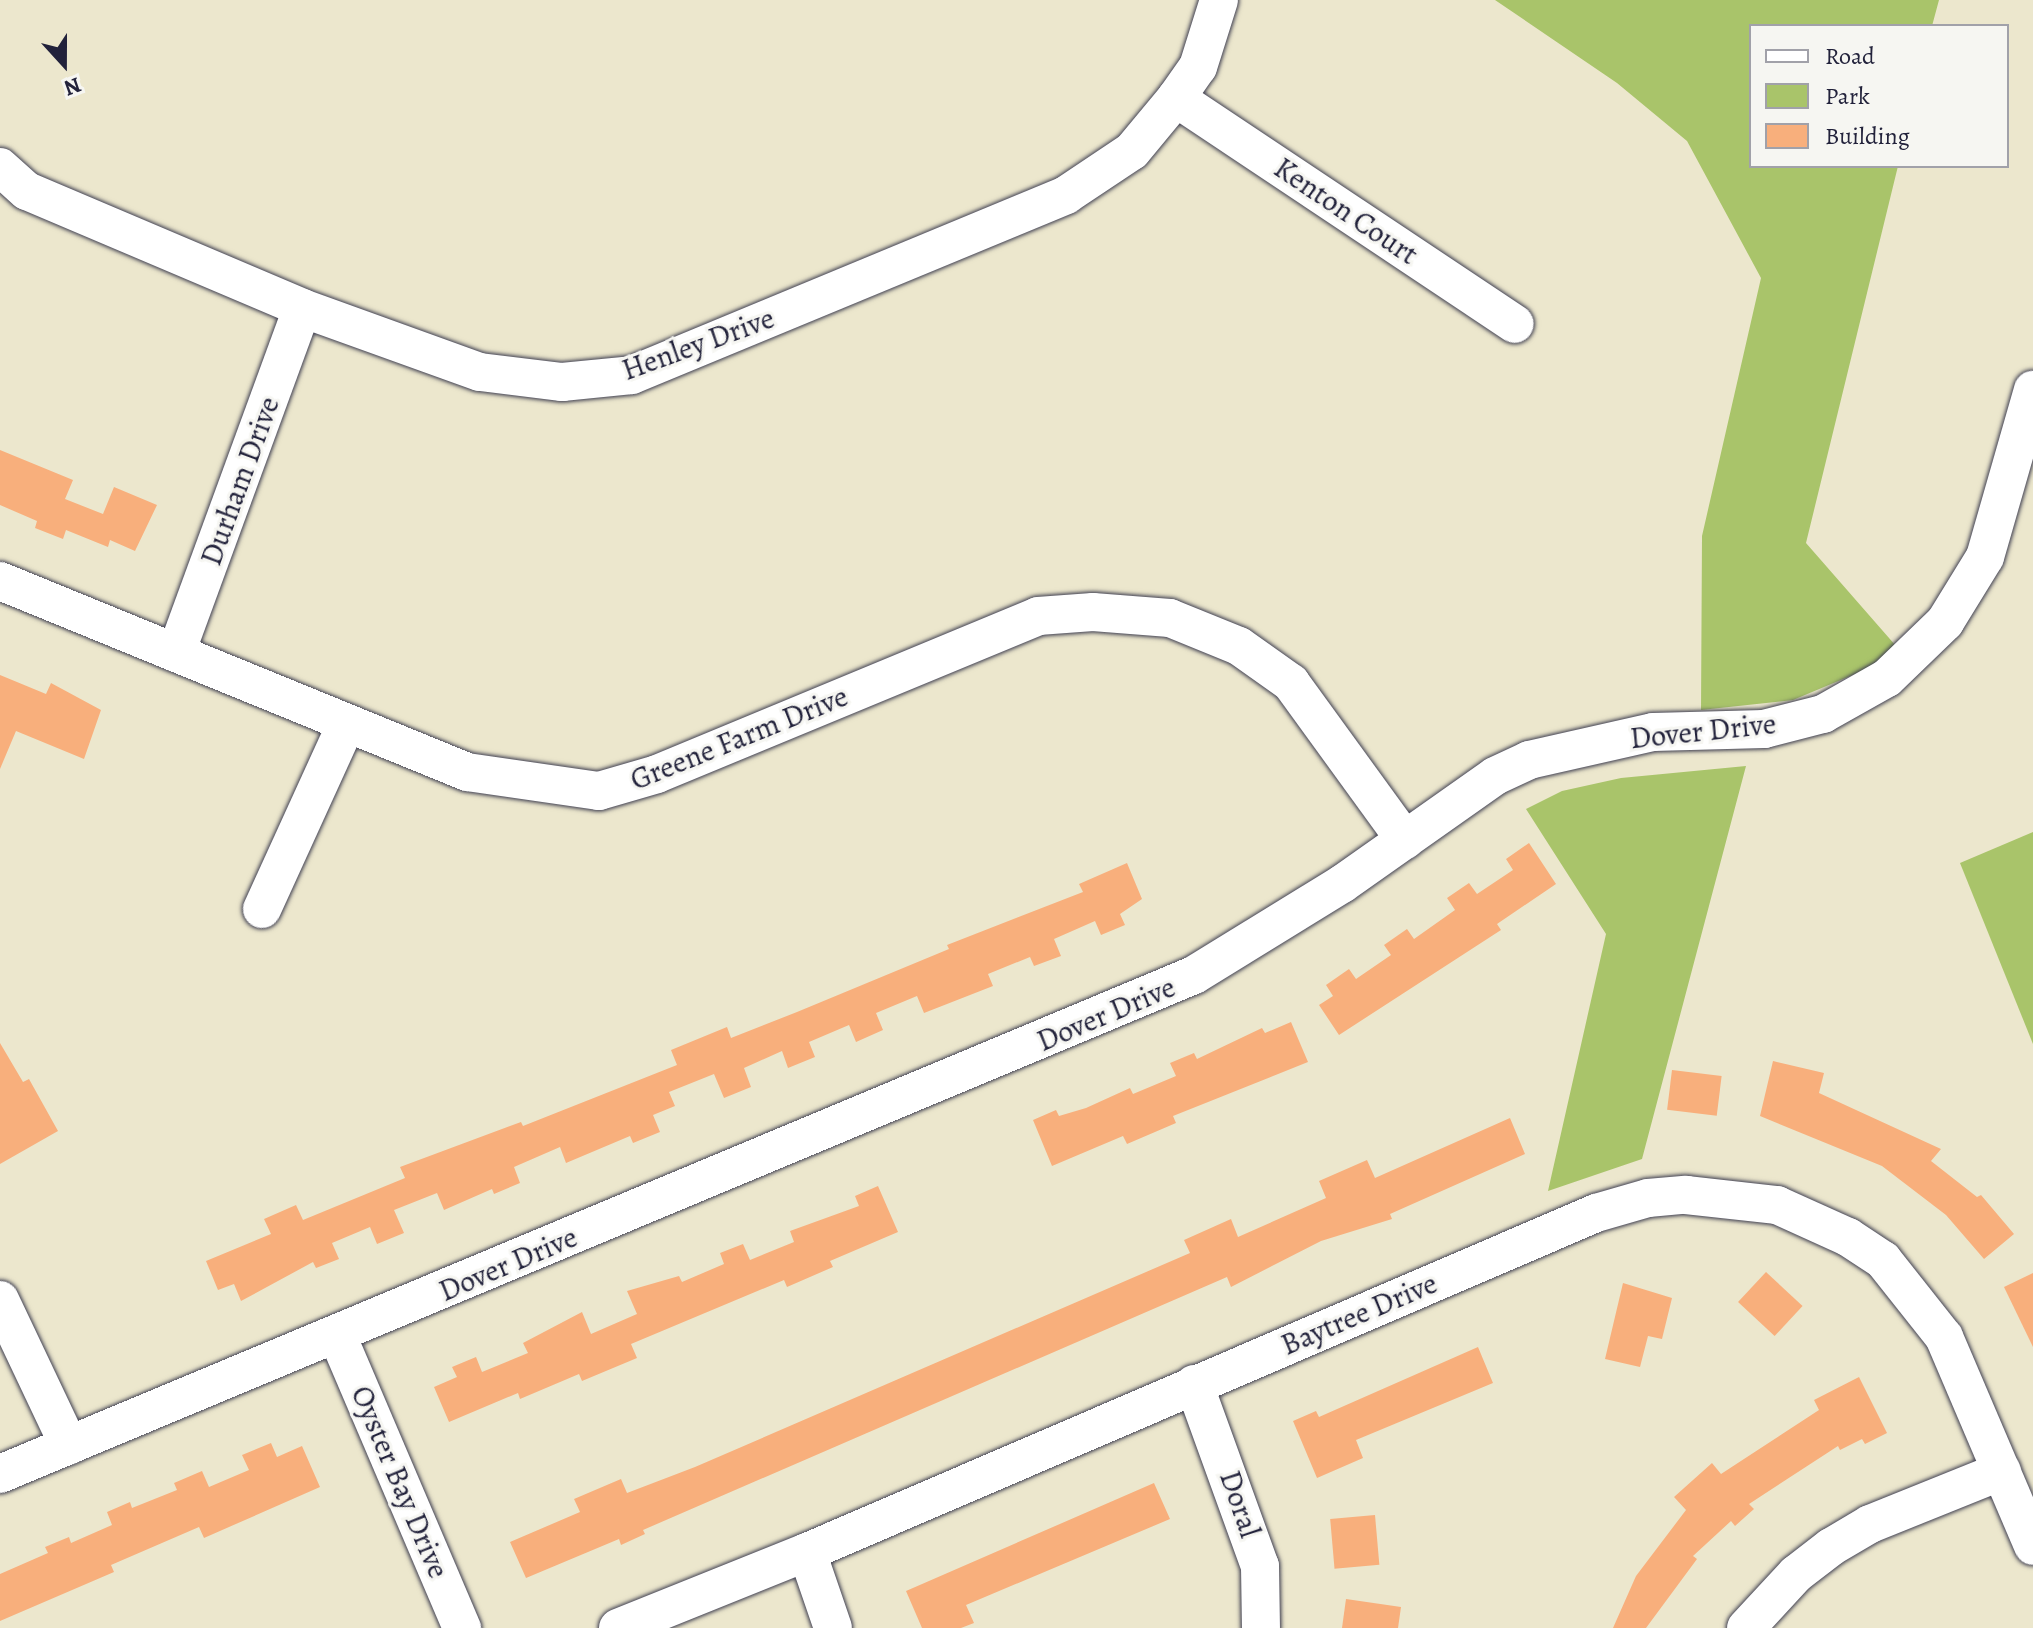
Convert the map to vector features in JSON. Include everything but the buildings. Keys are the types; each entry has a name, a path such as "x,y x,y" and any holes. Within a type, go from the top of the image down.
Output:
{"street":[{"name":"Henley Drive","path":"0,167 27,191 302,308 480,372 562,382 632,375 1066,195 1132,151 1176,98 1198,67 1219,0"},
{"name":"Kenton Court","path":"1176,98 1515,324"},
{"name":"Durham Drive","path":"176,653 302,308"},
{"name":"Dover Drive","path":"0,1474 1194,975 1405,840 1495,776 1529,760 1653,732 1764,729 1823,714 1887,678 1945,622 1985,557 2026,450 2033,390"},
{"name":"Greene Farm Drive","path":"0,581 467,772 599,791 657,774 1038,616 1093,612 1170,618 1239,646 1291,683 1405,840"},
{"path":"262,909 346,725"},
{"name":"Baytree Drive","path":"618,1628 807,1552 1596,1213 1648,1198 1736,1198 1815,1220 1883,1260 1944,1337 2033,1546"},
{"path":"0,1300 69,1446"},
{"name":"Oyster Bay Drive","path":"337,1335 462,1628"},
{"name":"Doral","path":"1194,1384 1260,1566 1261,1628"},
{"path":"1746,1628 1796,1574 1831,1547 1870,1524 2002,1471"},
{"path":"807,1552 833,1628"}],"green space":[{"path":"1495,0 1939,0 1933,24 1749,24 1749,168 1898,168 1806,543 1896,646 1867,669 1793,700 1701,710 1702,536 1761,278 1687,141 1617,83"},
{"path":"1746,766 1642,1159 1548,1191 1606,934 1526,809 1562,791 1621,778"},
{"path":"2033,832 2033,1044 1960,863"}]}
